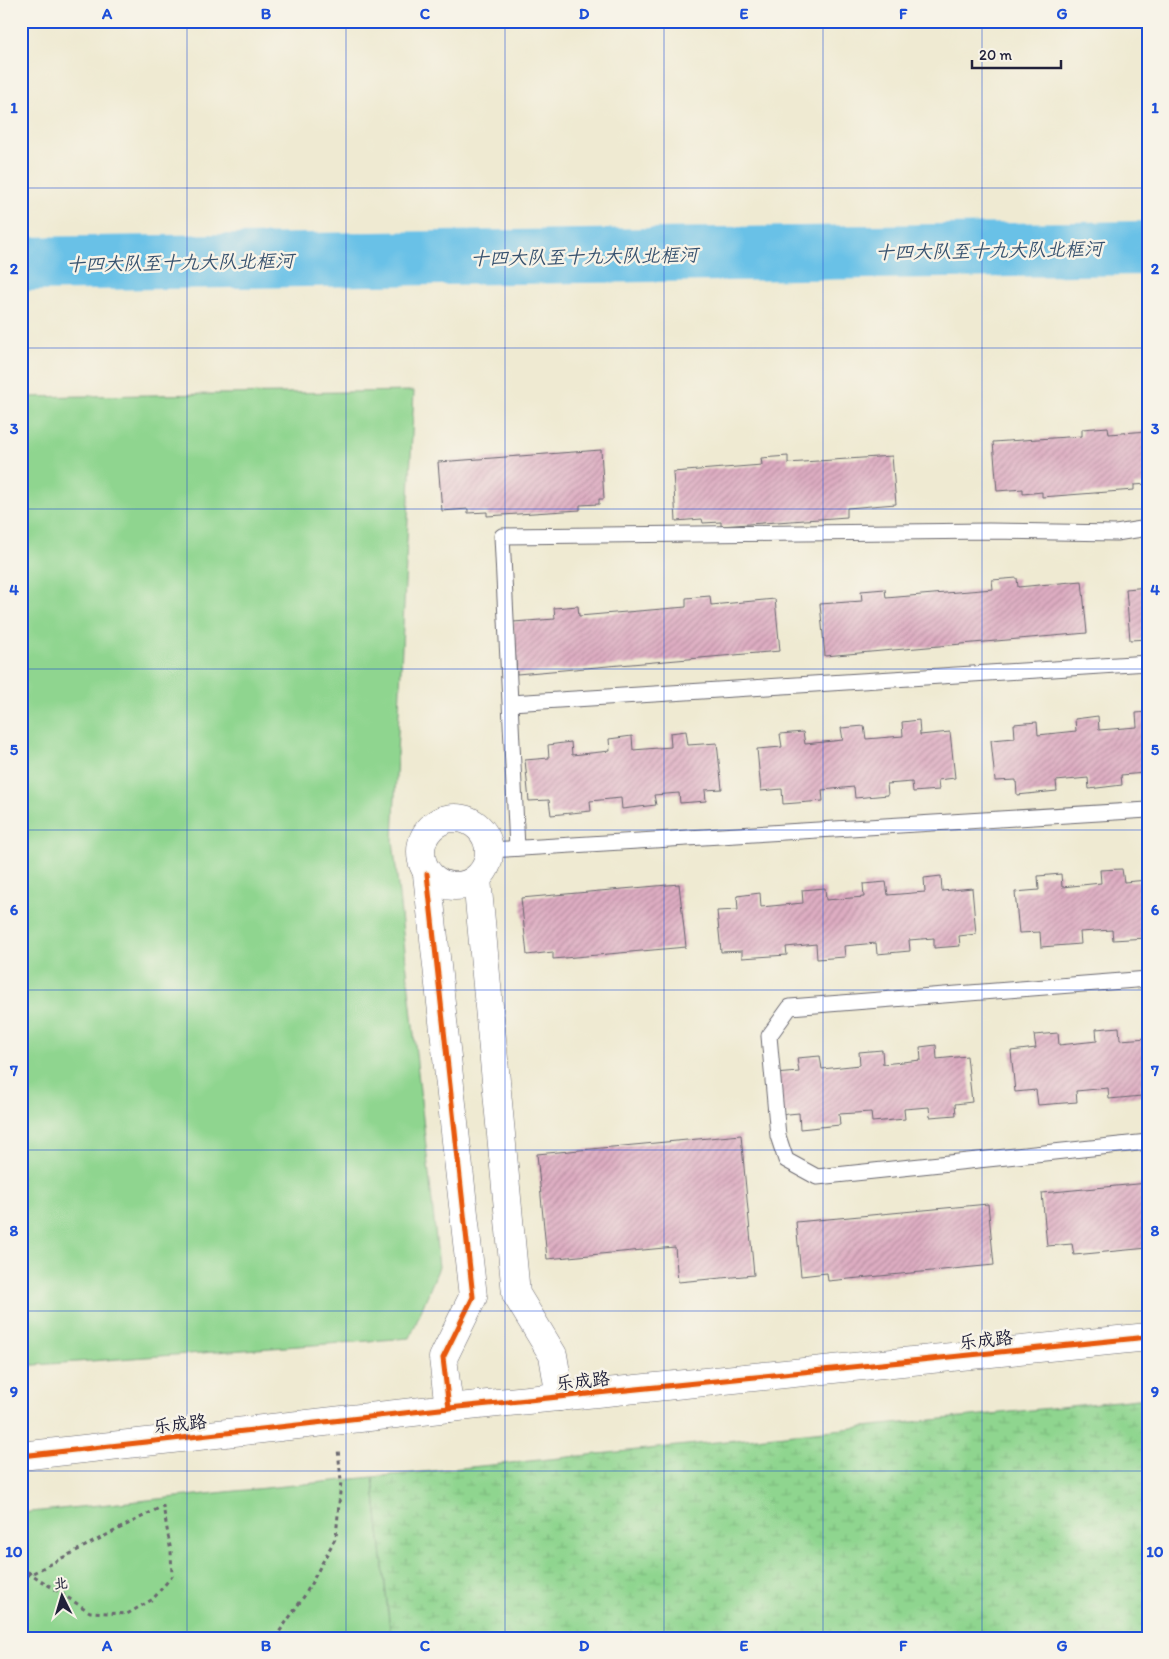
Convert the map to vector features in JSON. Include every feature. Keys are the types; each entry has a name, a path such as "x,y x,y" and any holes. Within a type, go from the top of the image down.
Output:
{"street":[{"path":"427,874 445,886 467,885 477,879 489,861 490,850 487,838 480,828 471,821 460,818 448,818 428,830 422,840 420,852 422,864 427,874 473,1297 443,1358 449,1408"},
{"path":"477,879 516,1294 552,1355 560,1398"},
{"name":"乐成路","path":"21,1456 449,1408 1148,1336"}],"lane":[{"path":"518,848 502,536 979,531 1116,533 1148,528"},
{"path":"511,703 1148,663"},
{"path":"490,850 1148,810"},
{"path":"1148,979 790,1007 769,1036 778,1136 783,1152 786,1160 817,1177 1148,1142"}],"path":[{"path":"275,1638 305,1595 336,1537 341,1481 335,1421"},
{"path":"21,1567 31,1574 90,1612 127,1614 153,1599 172,1576 171,1552 163,1506 31,1574 21,1579"}],"green space":[{"path":"414,391 393,840 439,1267 410,1338 21,1366 21,397"},
{"path":"1148,1398 1148,1638 391,1638 373,1477"},
{"path":"373,1477 391,1638 21,1638 21,1513"}],"building":[{"path":"1108,427 1109,434 1148,431 1148,484 1134,485 1134,490 1042,497 1042,492 1023,494 1023,489 997,491 993,442 1082,436 1082,429"},
{"path":"601,450 604,499 599,499 599,504 580,505 580,510 487,516 487,512 468,513 468,509 442,511 438,462"},
{"path":"788,456 788,463 892,456 896,504 847,508 847,517 721,526 721,522 703,523 702,519 676,521 673,472 762,465 761,458"},
{"path":"1017,578 1018,587 1082,581 1087,633 825,656 820,604 862,601 861,591 885,589 886,598 993,589 992,580"},
{"path":"1148,587 1148,639 1130,640 1126,589"},
{"path":"710,596 711,605 775,599 780,651 517,674 513,622 555,619 554,608 578,606 579,616 686,607 686,598"},
{"path":"1148,712 1148,782 1145,773 1121,775 1122,785 1089,789 1088,778 1056,781 1057,791 1017,795 1016,780 995,781 991,740 1015,738 1014,724 1037,722 1038,735 1076,731 1075,719 1098,716 1099,730 1137,727 1136,713"},
{"path":"919,720 920,735 950,732 955,778 938,780 939,790 913,792 912,782 887,784 888,795 855,798 854,787 822,790 823,801 783,804 782,789 761,791 757,749 782,747 780,734 803,732 805,744 843,740 841,728 864,726 866,739 903,736 902,722"},
{"path":"686,731 688,745 717,743 722,789 705,790 706,801 680,803 679,793 654,795 656,805 622,809 621,798 590,801 591,811 551,815 549,800 529,801 525,760 549,758 548,745 571,742 572,755 610,751 609,739 632,736 633,750 671,747 670,733"},
{"path":"1122,869 1124,882 1148,880 1148,926 1145,927 1146,938 1113,940 1112,930 1080,932 1081,944 1041,947 1040,932 1019,933 1015,892 1039,890 1038,876 1061,874 1062,887 1101,883 1100,870"},
{"path":"941,876 942,891 972,888 976,934 959,936 960,946 934,948 934,938 909,940 910,951 877,954 876,943 844,946 845,957 817,959 816,944 786,947 787,955 742,958 742,951 721,952 717,911 738,910 737,896 760,893 761,907 803,903 802,890 825,888 826,900 864,897 863,884 886,882 888,895 925,892 924,878"},
{"path":"679,884 686,947 553,959 553,952 527,955 521,898"},
{"path":"1119,1027 1120,1040 1148,1038 1148,1084 1141,1085 1142,1096 1109,1099 1108,1088 1076,1091 1077,1102 1038,1105 1036,1090 1015,1092 1011,1051 1036,1048 1034,1035 1058,1033 1059,1045 1097,1041 1096,1029"},
{"path":"936,1045 937,1059 967,1056 972,1102 955,1104 956,1115 930,1117 929,1107 904,1109 905,1119 872,1122 871,1112 839,1114 840,1125 800,1129 799,1113 778,1115 774,1074 799,1072 797,1058 820,1056 822,1069 860,1065 859,1052 882,1050 883,1064 921,1060 920,1047"},
{"path":"741,1135 754,1275 678,1282 675,1247 547,1259 537,1154"},
{"path":"1148,1183 1148,1248 1074,1255 1072,1244 1047,1246 1042,1193"},
{"path":"988,1204 994,1265 828,1281 827,1273 801,1276 796,1222"}],"waterway":[{"name":"十四大队至十九大队北框河","path":"21,264 1148,248"}],"cycle path":[{"path":"427,874 473,1297 443,1358 449,1408"},
{"path":"21,1456 449,1408 1148,1337"}]}
